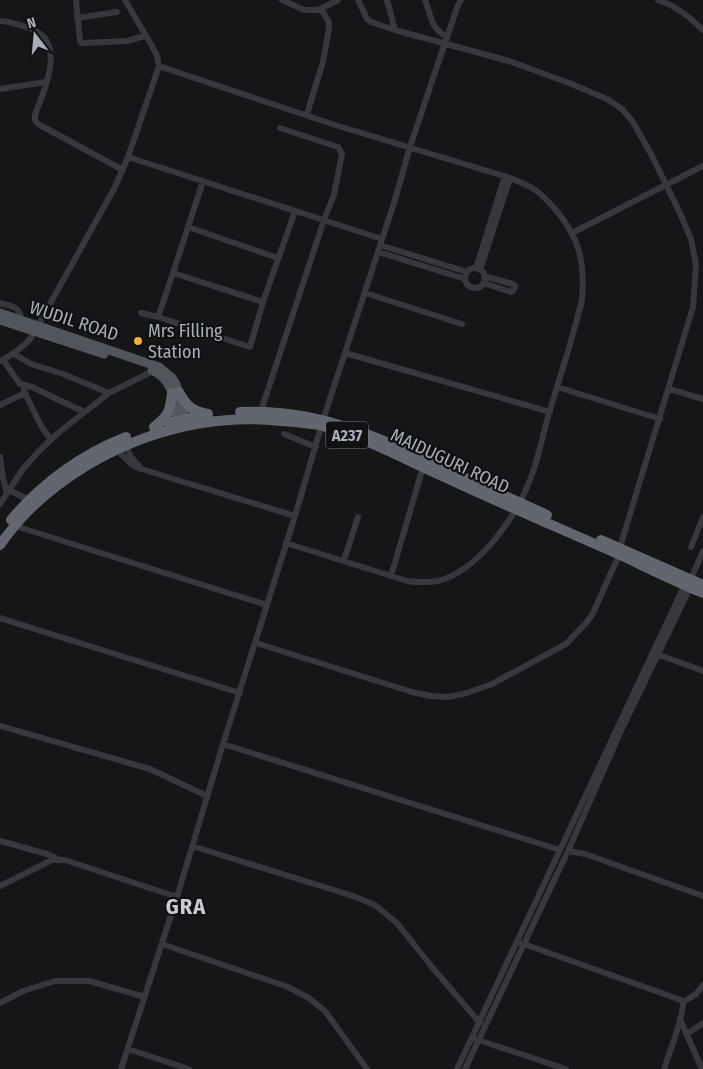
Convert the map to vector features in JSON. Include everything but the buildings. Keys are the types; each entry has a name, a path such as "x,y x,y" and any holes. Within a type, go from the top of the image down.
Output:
{"highway":[{"path":"176,392 187,405 196,411 212,415"},
{"path":"154,427 165,419 176,392"},
{"name":"MAIDUGURI ROAD","path":"0,545 29,510 56,487 70,476 120,447 182,423 212,415 261,411 286,414 361,432 384,441 518,506"},
{"name":"MAIDUGURI ROAD","path":"0,534 22,507 59,475 79,461 102,447 154,427 238,419 322,423 692,582 703,593"}],"main road":[{"name":"WUDIL ROAD","path":"0,313 22,320 36,329"},
{"name":"WUDIL ROAD","path":"0,320 36,329 139,363 159,367 176,384 182,423"},
{"name":"WUDIL ROAD","path":"139,363 153,371 176,392"}],"street":[{"path":"76,0 80,41 82,44 128,41 145,36"},
{"path":"51,440 41,426 22,385 2,360 14,354 27,343 36,329 115,187 128,157 159,66 156,56 125,0"},
{"path":"282,0 304,10 318,10 326,16 329,22 323,62 306,114"},
{"path":"318,10 326,3 338,0"},
{"path":"256,643 412,692 448,697 467,693 492,684 566,644 593,613 620,551 694,307 696,265 691,239 651,154 633,122 622,109 608,99 509,61 395,30 369,21 358,0"},
{"path":"387,0 395,30"},
{"path":"425,0 432,23 436,29 447,37"},
{"path":"121,1069 177,897 322,423 394,203 410,147 458,5 462,0"},
{"path":"658,0 669,3 686,14 703,30"},
{"path":"77,18 117,12"},
{"path":"0,21 29,28 42,36 49,46 51,66 35,115 35,120 38,124 123,170"},
{"path":"159,66 332,124 508,177 533,188 547,200 564,220 572,233 580,255 584,279 582,300 530,479 518,506 485,551 461,571 438,581 422,583 407,581 286,543"},
{"path":"0,89 46,82"},
{"path":"261,411 334,194 342,154 338,147 280,128"},
{"path":"128,157 324,220 381,242 437,267"},
{"path":"572,233 703,166"},
{"path":"483,283 480,271 482,256 508,177"},
{"path":"158,317 203,181"},
{"path":"141,314 158,317 250,347 263,302 295,210"},
{"path":"188,227 278,258"},
{"path":"378,252 466,275"},
{"path":"471,268 480,271 513,284 515,286 513,291 483,283 476,287 471,287 467,284 466,275 471,268"},
{"path":"173,273 263,302"},
{"path":"364,293 462,324"},
{"path":"0,303 18,309 22,320"},
{"path":"345,353 550,412"},
{"path":"14,354 31,364 63,374 109,393"},
{"path":"0,504 23,469 51,440 109,393 153,371"},
{"path":"22,385 32,387 84,412"},
{"path":"557,387 660,419"},
{"path":"669,389 703,399"},
{"path":"0,406 25,393"},
{"path":"284,434 316,447"},
{"path":"120,447 130,463 142,469 295,516"},
{"path":"120,447 142,469"},
{"path":"0,457 3,478 8,491 30,500"},
{"path":"391,576 422,467"},
{"path":"344,560 358,517"},
{"path":"691,547 703,517"},
{"path":"15,526 267,605"},
{"path":"521,942 560,850 692,582 703,551"},
{"path":"0,618 240,694"},
{"path":"655,654 703,671"},
{"path":"457,1069 475,1039 521,942 568,850 655,654"},
{"path":"0,726 150,769 207,796"},
{"path":"223,744 560,850"},
{"path":"0,841 47,854 177,897"},
{"path":"192,846 353,896 375,905 397,923 432,967 482,1024"},
{"path":"568,850 585,854 703,896"},
{"path":"0,886 52,860 58,859"},
{"path":"521,942 683,1002"},
{"path":"162,944 288,988 309,998 324,1011 367,1069"},
{"path":"0,1003 24,991 55,981 89,981 145,997"},
{"path":"683,1002 696,994 703,985"},
{"path":"664,1069 680,1019 683,1002"},
{"path":"680,1019 702,1069"},
{"path":"687,1034 703,1023"},
{"path":"465,1069 475,1039"},
{"path":"475,1039 566,1069"},
{"path":"128,1049 189,1069"}],"place":[{"name":"Mrs Filling Station","path":"138,341"}],"district":[{"name":"GRA","path":"186,906"}]}
